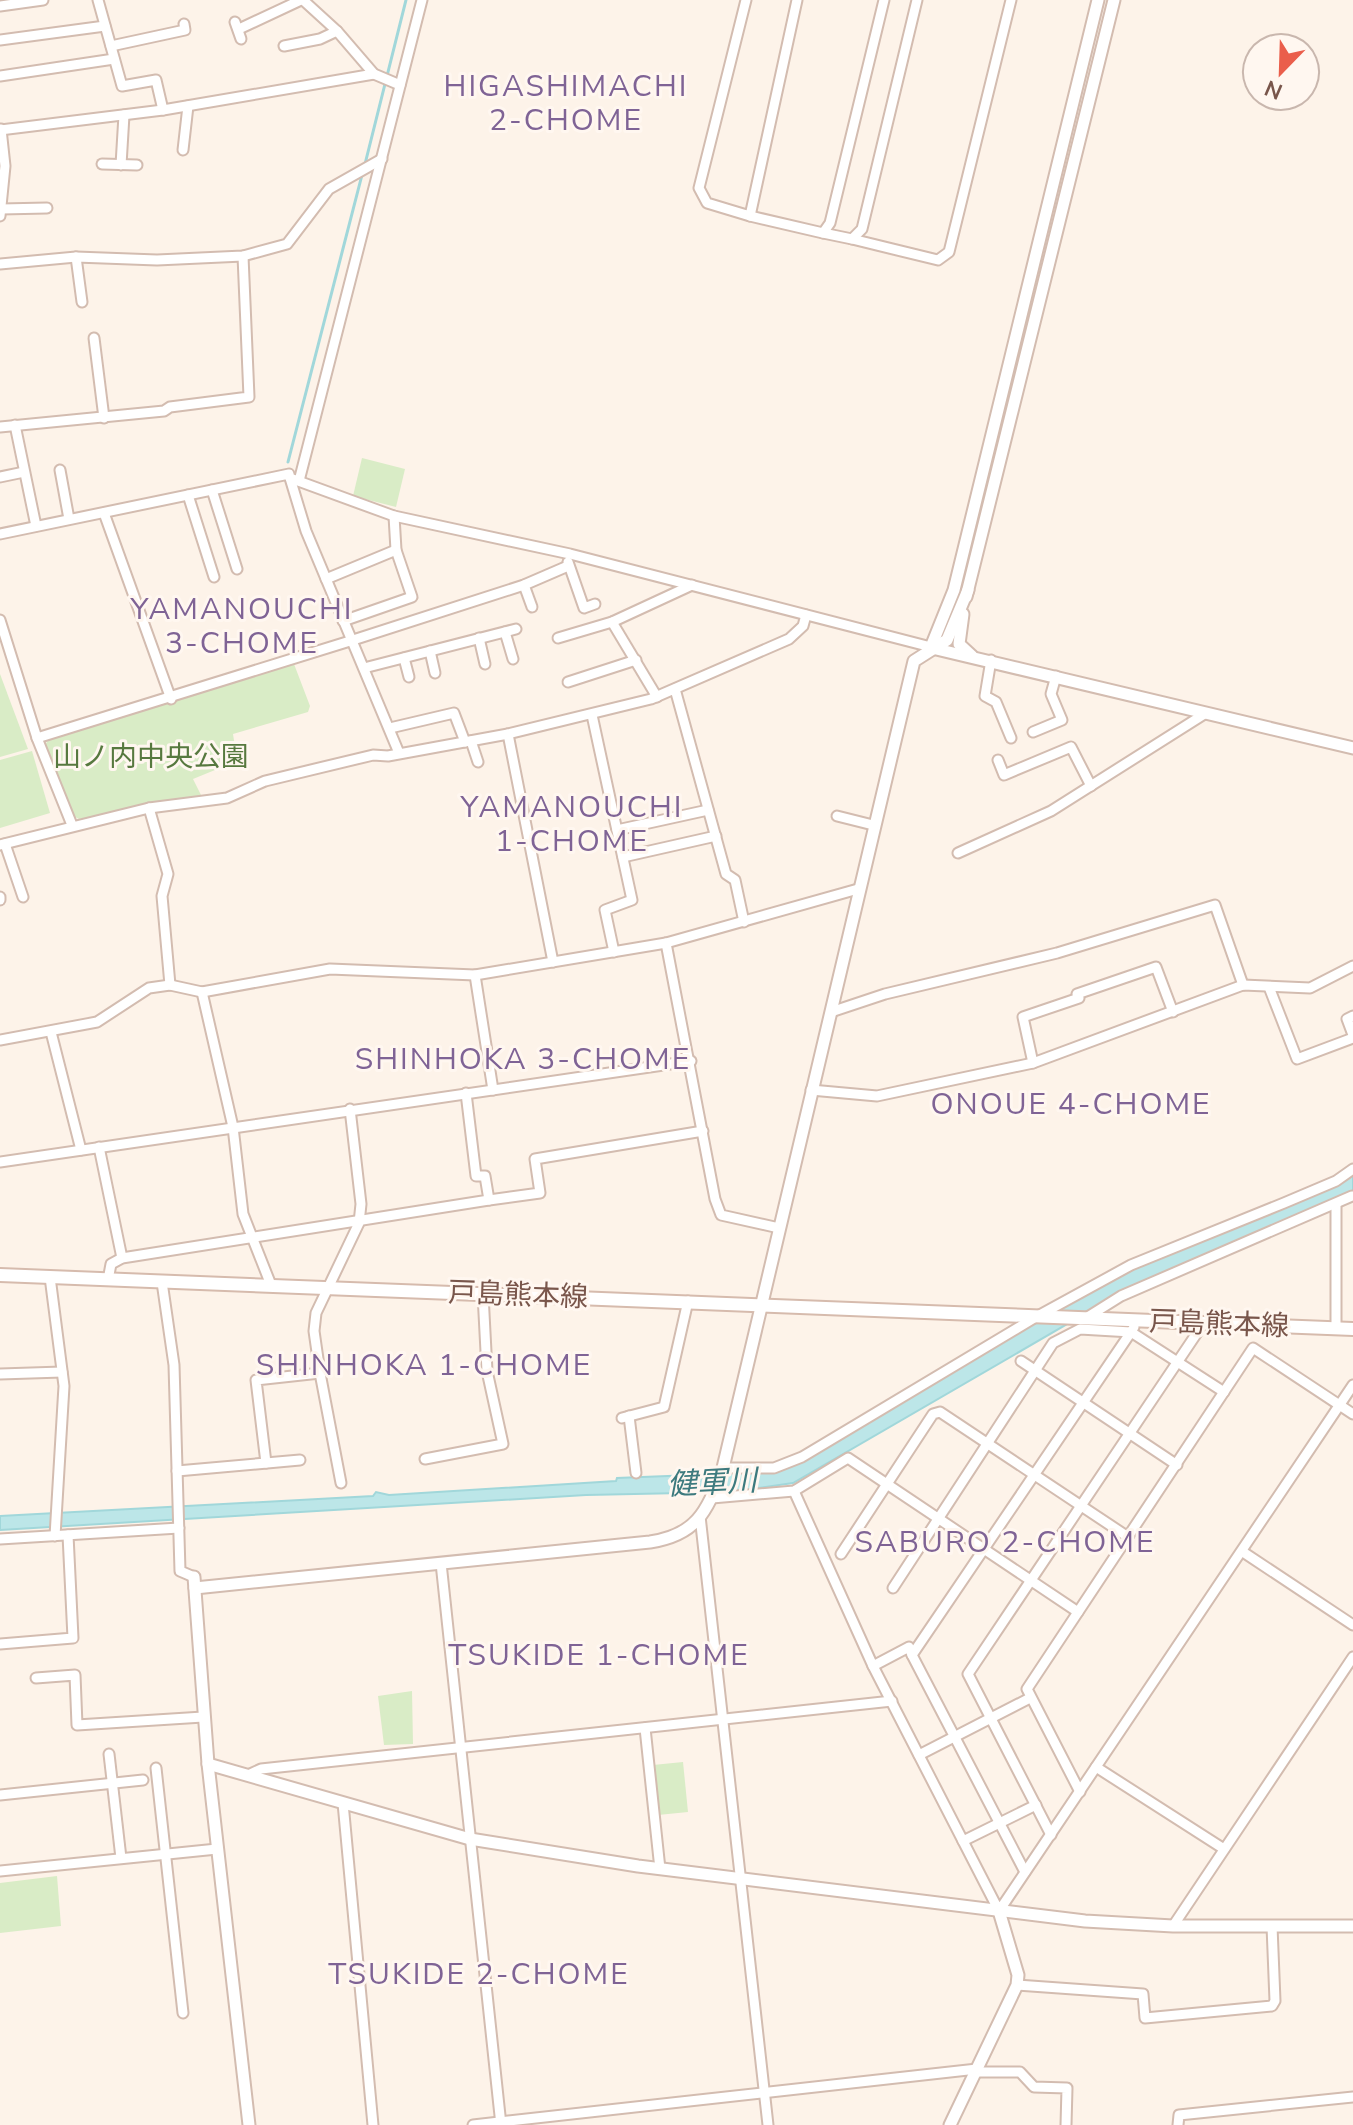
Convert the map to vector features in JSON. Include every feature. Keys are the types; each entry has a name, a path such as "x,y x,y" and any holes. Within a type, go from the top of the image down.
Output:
{"main road":[{"name":"戸島熊本線","path":"0,1275 329,1290 761,1303 1086,1318 1134,1326 1203,1324 1353,1329"}],"street":[{"path":"0,6 43,0"},
{"path":"98,0 122,86 156,80 163,110"},
{"path":"239,30 302,0 337,31 374,74 400,85"},
{"path":"399,753 306,531 295,480 422,0"},
{"path":"746,0 699,188 707,203 938,260 949,252 1011,0"},
{"path":"750,216 797,0"},
{"path":"823,233 830,223 884,0"},
{"path":"852,239 862,229 917,0"},
{"path":"931,647 958,575 1098,0"},
{"path":"972,656 959,644 968,590 1114,0"},
{"path":"111,46 185,30 184,24"},
{"path":"0,40 105,26"},
{"path":"284,46 320,39 337,31"},
{"path":"0,76 114,59"},
{"path":"47,208 1,212 5,166 1,130 163,110 374,74"},
{"path":"183,150 188,106"},
{"path":"121,165 124,115"},
{"path":"0,264 76,257 157,260 243,256 287,244 329,189 382,159"},
{"path":"102,164 137,165"},
{"path":"0,427 104,418 249,397 243,256"},
{"path":"76,257 82,302"},
{"path":"94,338 104,418"},
{"path":"15,425 36,526"},
{"path":"60,470 69,519"},
{"path":"0,477 24,472"},
{"path":"0,534 289,474 295,480 394,516 570,554 931,647 1353,748"},
{"path":"212,490 237,569"},
{"path":"188,495 214,577"},
{"path":"104,513 171,699"},
{"path":"343,621 412,597 396,550 394,516"},
{"path":"326,579 396,550"},
{"path":"570,554 568,566 584,608 595,604"},
{"path":"37,738 171,699 524,585 568,566"},
{"path":"524,585 532,607"},
{"path":"558,638 612,622 693,585"},
{"path":"162,1282 174,1365 180,1571 194,1583 441,1563 674,1538 691,1528 712,1496 722,1470 914,661 931,647 947,640 968,590"},
{"path":"23,897 3,844 149,808 227,798 265,781 373,755 508,734 657,697 789,639 803,626 806,615"},
{"path":"0,620 37,738 72,825"},
{"path":"612,622 657,697"},
{"path":"364,668 516,629"},
{"path":"505,632 513,659"},
{"path":"479,638 485,664"},
{"path":"430,651 435,673"},
{"path":"404,658 409,677"},
{"path":"568,682 636,660"},
{"path":"991,660 985,696 996,702 1011,738"},
{"path":"1033,732 1062,720 1051,694 1056,676"},
{"path":"675,689 726,874 735,880 744,922"},
{"path":"390,728 454,713 478,762"},
{"path":"958,853 1051,811 1206,713"},
{"path":"592,715 632,900 605,910 614,952"},
{"path":"508,734 553,962"},
{"path":"998,760 1004,775 1071,747 1091,786"},
{"path":"149,808 168,874 162,896 170,985"},
{"path":"617,830 708,810"},
{"path":"837,816 873,825"},
{"path":"623,857 716,836"},
{"path":"0,1040 97,1022 137,993 170,985 202,992 330,969 475,975 666,943 858,889"},
{"path":"831,1012 885,994 1057,953 1215,905 1243,985"},
{"path":"666,943 721,1215 779,1228"},
{"path":"811,1090 877,1096 1033,1063 1243,985 1310,988 1353,966"},
{"path":"1033,1063 1023,1017 1156,967 1173,1012"},
{"path":"475,975 493,1090"},
{"path":"1269,987 1297,1059 1353,1037 1347,1019 1353,1016"},
{"path":"202,992 233,1127 243,1214 271,1285"},
{"path":"51,1032 81,1150"},
{"path":"0,1162 691,1061"},
{"path":"466,1093 476,1176 485,1176 489,1200"},
{"path":"341,1483 320,1373 316,1313 359,1223 361,1204 350,1109"},
{"path":"108,1280 111,1264 122,1258 540,1193 535,1159 703,1131"},
{"path":"99,1147 122,1258"},
{"path":"722,1470 774,1468 802,1457 1036,1317 1131,1265 1336,1181 1353,1169"},
{"path":"1086,1318 1121,1296 1352,1196"},
{"path":"1336,1205 1336,1328"},
{"path":"50,1277 62,1372 55,1534"},
{"path":"425,1459 503,1444 487,1371 483,1294"},
{"path":"636,1473 626,1417 664,1407 688,1301"},
{"path":"1051,1835 968,1674 1203,1324"},
{"path":"912,1655 1134,1326"},
{"path":"893,1588 1053,1343 1080,1329 1134,1326 1178,1362 1224,1392"},
{"path":"1080,1792 1027,1689 1253,1348 1353,1414"},
{"path":"1021,1361 1177,1465"},
{"path":"0,1374 62,1372"},
{"path":"266,1463 256,1380 320,1373"},
{"path":"999,1911 1353,1385"},
{"path":"841,1554 933,1414 940,1412 1128,1537"},
{"path":"712,1496 794,1491 848,1458 1078,1612"},
{"path":"177,1471 300,1460"},
{"path":"794,1491 873,1666 999,1911 1018,1975 1017,1985 950,2125"},
{"path":"700,1516 768,2125"},
{"path":"0,1539 179,1527"},
{"path":"0,1644 73,1638 68,1535"},
{"path":"1243,1552 1353,1625"},
{"path":"441,1563 500,2124"},
{"path":"194,1583 203,1717 249,2125"},
{"path":"873,1666 909,1647 1025,1872"},
{"path":"1173,1926 1353,1657"},
{"path":"36,1678 75,1675 77,1725 203,1717"},
{"path":"919,1755 1030,1698"},
{"path":"248,1775 261,1769 892,1701"},
{"path":"645,1728 660,1869"},
{"path":"109,1754 121,1858"},
{"path":"208,1764 470,1839 660,1869 1085,1921 1173,1926 1353,1926"},
{"path":"1096,1767 1224,1849"},
{"path":"156,1768 183,2013"},
{"path":"0,1795 143,1780"},
{"path":"343,1803 373,2125"},
{"path":"963,1841 1036,1805"},
{"path":"0,1871 217,1849"},
{"path":"1017,1985 1143,1994 1145,2018 1272,2006 1275,2001 1272,1926"},
{"path":"473,2125 976,2070 1020,2072 1034,2087 1067,2088 1066,2125"},
{"path":"1178,2125 1179,2115 1353,2097"}],"green space":[{"path":"362,458 405,469 396,507 353,496"},
{"name":"山ノ内中央公園","path":"294,664 310,706 308,712 233,734 237,761 193,779 202,797 79,819 71,815 44,747 48,740"},
{"path":"0,674 28,749 0,757"},
{"path":"32,751 50,813 0,828 0,760"},
{"path":"412,1691 413,1744 384,1745 378,1696"},
{"path":"683,1762 688,1812 658,1815 653,1765"},
{"path":"57,1876 61,1926 0,1933 0,1883"}],"water":[{"name":"健軍川","path":"1353,1172 1353,1192 1107,1301 793,1483 731,1492 586,1495 0,1530 0,1516 373,1496 376,1492 389,1495 616,1481 617,1478 773,1472 796,1464 1100,1284"}],"waterway":[{"path":"365,164 406,0"},
{"path":"288,462 363,171"}],"district":[{"name":"HIGASHIMACHI 2-CHOME","path":"566,103"},
{"name":"YAMANOUCHI 3-CHOME","path":"242,626"},
{"name":"YAMANOUCHI 1-CHOME","path":"572,824"},
{"name":"SHINHOKA 3-CHOME","path":"523,1059"},
{"name":"ONOUE 4-CHOME","path":"1071,1104"},
{"name":"SHINHOKA 1-CHOME","path":"424,1365"},
{"name":"SABURO 2-CHOME","path":"1005,1542"},
{"name":"TSUKIDE 1-CHOME","path":"599,1655"},
{"name":"TSUKIDE 2-CHOME","path":"479,1974"}]}
